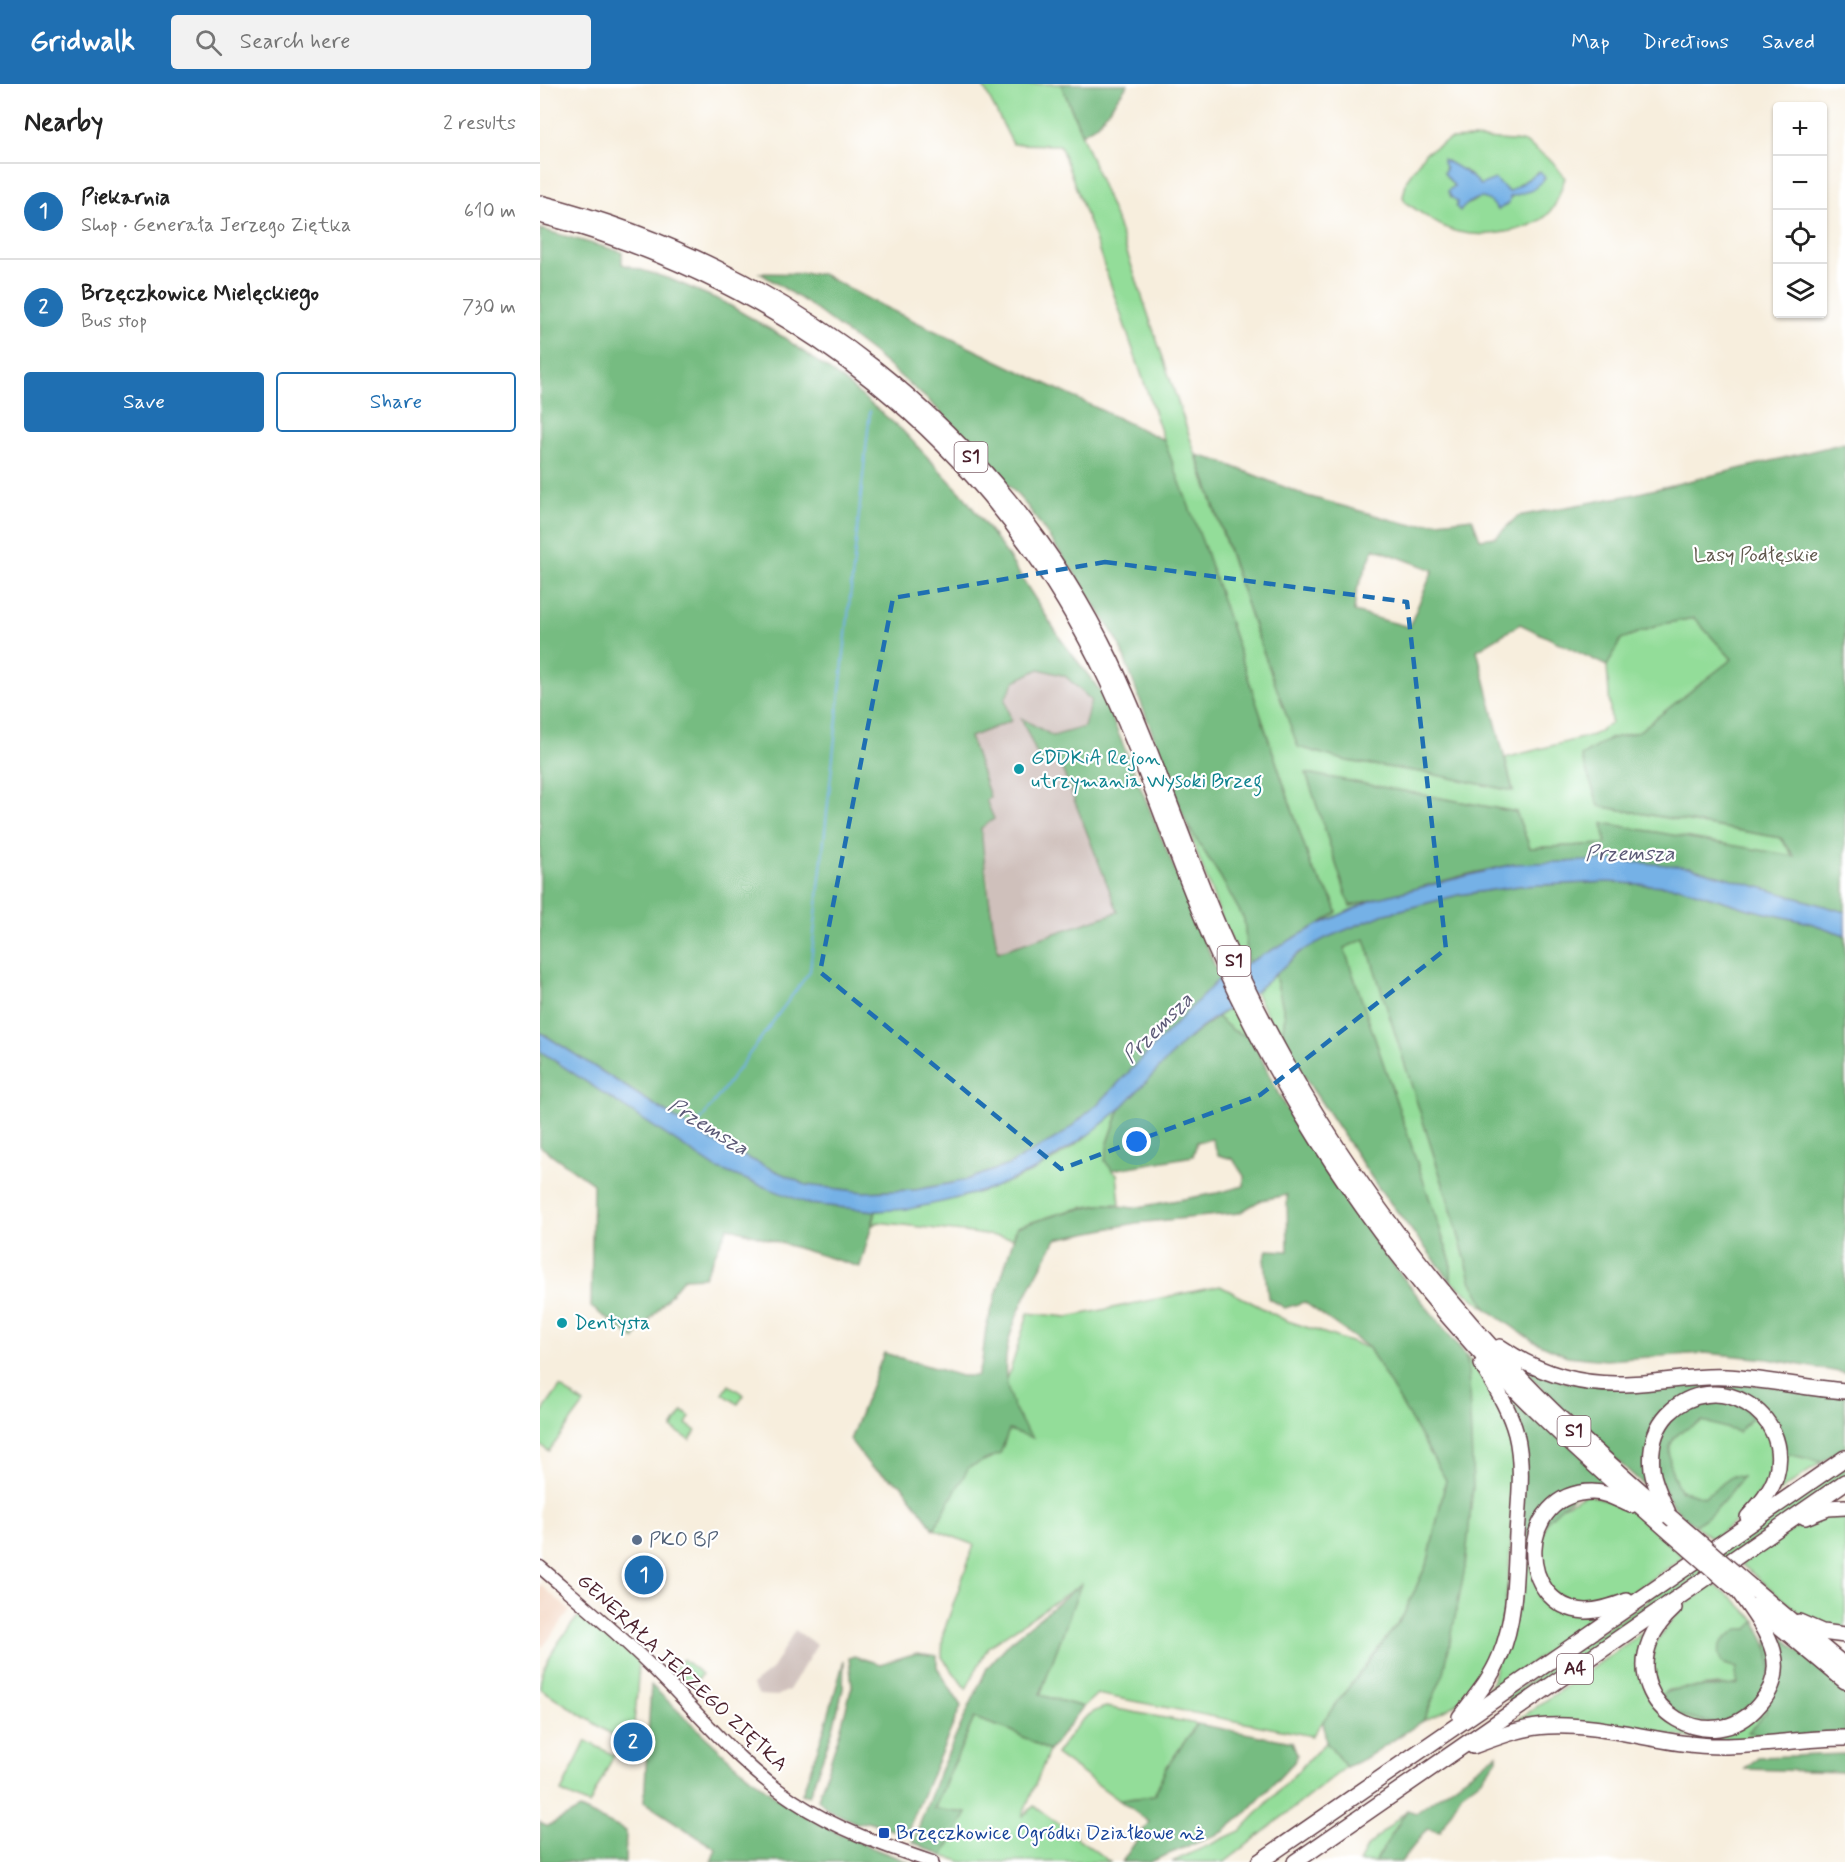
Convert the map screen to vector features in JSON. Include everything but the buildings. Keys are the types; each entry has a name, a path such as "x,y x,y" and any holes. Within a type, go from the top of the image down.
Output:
{"highway":[{"name":"S1","path":"540,203 601,220 659,241 762,291 813,322 863,358 930,415 965,451 1032,531 1068,584 1098,635 1142,732 1234,990 1258,1023 1374,1202 1480,1344 1546,1421 1671,1533 1780,1613 1845,1666"},
{"name":"S1","path":"540,215 642,247 706,274 760,303 852,364 910,413 953,455 993,500 1031,550 1086,638 1204,906"},
{"name":"S1","path":"1480,1344 1669,1516 1845,1681"},
{"path":"1449,1731 1484,1687 1500,1655 1509,1623 1514,1585 1519,1493 1516,1436 1507,1408 1482,1365 1480,1344 1558,1376 1593,1383 1622,1384 1705,1376 1845,1391"},
{"path":"1669,1516 1652,1470 1653,1446 1661,1422 1672,1410 1696,1396 1717,1394 1738,1398 1753,1407 1767,1422 1777,1446 1778,1466 1776,1476 1765,1497 1729,1537"},
{"name":"A4","path":"1259,1862 1845,1458"},
{"name":"A4","path":"1295,1862 1845,1482"},
{"path":"1646,1594 1596,1610 1585,1611 1570,1607 1557,1599 1542,1583 1536,1570 1533,1548 1535,1533 1545,1515 1555,1505 1576,1495 1593,1492 1606,1494 1647,1512"},
{"path":"1783,1525 1828,1508 1845,1507"},
{"path":"1696,1584 1664,1617 1653,1634 1647,1650 1646,1672 1652,1692 1664,1710 1681,1722 1707,1729 1731,1726 1749,1716 1762,1702 1774,1680 1775,1656 1768,1635 1745,1589"},
{"path":"1780,1613 1822,1632 1845,1635"},
{"path":"1453,1753 1507,1733 1549,1726 1586,1727 1681,1744 1722,1746 1845,1738"}],"main road":[{"name":"GENERAŁA JERZEGO ZIĘTKA","path":"540,1567 613,1629 654,1668 733,1753 781,1792 807,1810 840,1827 932,1862"}],"highlighted area":[{"path":"1105,562 1407,602 1446,949 1260,1095 1061,1169 820,972 893,598"}],"shaded area":[{"path":"1039,669 1065,676 1091,700 1084,727 1053,736 1021,719 1057,756 1118,913 998,953 989,908 989,884 980,828 994,819 986,800 990,797 970,737 1010,721 1005,699 1015,681"},
{"path":"540,1584 570,1611 543,1647 540,1644"},
{"path":"795,1630 817,1645 789,1690 777,1696 759,1695 752,1685 771,1670"}],"green space":[{"path":"982,84 1061,84 1115,217 1256,632 1347,761 1427,773 1513,791 1505,758 1593,735 1611,723 1607,666 1621,639 1662,624 1694,618 1732,659 1638,732 1609,739 1599,806 1781,838 1794,857 1603,823 1606,844 1530,848 1516,812 1307,774 1350,906 1375,899 1318,925 1337,912 1332,898 1312,869 1205,549 1181,490 1094,236 1060,145 1013,144"},
{"path":"1061,84 1128,84 1098,124 1082,134"},
{"path":"1472,138 1525,142 1553,162 1565,178 1553,208 1542,219 1520,229 1494,234 1469,234 1438,224 1406,203 1403,197 1407,179 1425,153 1450,139","holes":["1447,161 1453,167 1465,171 1480,185 1509,192 1539,171 1521,190 1508,198 1491,200 1481,197 1466,205 1449,190 1454,186 1444,173"]},
{"path":"540,229 622,252 622,264 670,279 724,302 783,337 840,378 902,430 963,495 1004,550 1062,641 1101,692 1220,978 1100,1102 1063,1134 1009,1165 963,1181 915,1190 864,1192 806,1185 711,1141 540,1032","holes":["1039,669 1065,676 1091,700 1084,727 1053,736 1021,718 1041,763 1057,756 1118,912 998,952 981,828 994,819 986,800 990,797 970,737 1011,721 1005,699 1015,681"]},
{"path":"760,273 822,274 870,300 1164,440 1205,549 1312,869 1332,898 1337,912 1318,925 1248,963 1244,919 1186,823 1118,641 1028,507 962,433 927,399 873,353 806,302"},
{"name":"Lasy Podłęskie","path":"1845,443 1845,912 1690,867 1514,864 1350,906 1306,773 1516,812 1530,848 1606,844 1603,823 1794,856 1781,838 1599,806 1581,756 1609,739 1638,732 1732,659 1694,618 1662,624 1621,639 1607,666 1520,624 1477,650 1513,791 1427,773 1347,761 1298,747 1256,632 1197,455 1219,461 1307,496 1413,525 1472,518 1480,539 1496,537 1518,516 1631,495","holes":["1374,548 1433,570 1409,627 1354,612 1356,592"]},
{"path":"1186,823 1244,919 1248,963 1242,966 1217,907"},
{"path":"1608,882 1679,887 1749,909 1810,923 1845,935 1845,1373 1768,1359 1705,1353 1606,1360 1567,1356 1533,1341 1487,1309 1472,1282 1365,939 1344,948 1451,1262 1451,1281 1378,1187 1281,1042 1285,1016 1275,975 1300,952 1325,938 1382,915 1458,895 1519,886"},
{"path":"1365,938 1472,1282 1487,1309 1451,1281 1451,1262 1344,948"},
{"path":"1275,975 1285,1016 1281,1042 1255,992"},
{"path":"1235,1005 1252,1038 1234,1031 1217,1017"},
{"path":"1217,1017 1234,1031 1252,1038 1281,1100 1327,1173 1394,1265 1465,1354 1468,1366 1473,1486 1465,1568 1444,1673 1423,1721 1364,1759 1346,1767 1326,1742 1323,1721 1403,1616 1428,1561 1446,1480 1369,1348 1304,1302 1285,1308 1268,1298 1264,1259 1267,1250 1288,1251 1287,1195 1261,1200 1239,1213 1136,1223 1056,1239 1018,1313 1010,1337 1006,1362 1007,1387 1016,1412 1033,1438 1009,1430 1000,1454 969,1467 934,1529 902,1485 871,1467 850,1440 884,1353 961,1376 977,1376 982,1362 986,1328 1017,1227 1062,1213 1105,1204 1133,1208 1244,1186 1244,1176 1233,1159 1218,1155 1212,1139 1197,1142 1193,1156 1112,1170 1105,1161 1108,1143 1120,1109 1183,1043"},
{"path":"540,1051 625,1107 809,1204 876,1211 860,1267 728,1227 704,1277 684,1278 634,1339 591,1307 593,1184 540,1146"},
{"path":"1120,1109 1108,1143 1112,1170 1117,1174 1120,1204 1081,1208 1042,1219 1017,1227 1013,1238 878,1222 873,1225 876,1211 938,1203 1019,1178 1070,1149"},
{"path":"1220,1286 1285,1320 1369,1348 1446,1480 1428,1561 1403,1616 1312,1736 1097,1694 1083,1707 1040,1695 1080,1585 988,1647 966,1689 942,1657 943,1634 974,1545 934,1529 1011,1368 1028,1313 1068,1317"},
{"path":"1465,1354 1501,1408 1512,1440 1514,1488 1507,1587 1496,1650 1484,1676 1460,1701 1423,1721 1432,1702 1468,1366"},
{"path":"1516,1362 1565,1382 1703,1380 1845,1393 1845,1447 1822,1462 1783,1453 1779,1435 1717,1390 1659,1420 1658,1498 1569,1416"},
{"path":"1489,1366 1618,1492 1581,1489 1532,1535 1520,1531 1522,1476"},
{"path":"729,1385 744,1395 738,1404 723,1394"},
{"path":"560,1387 584,1404 549,1451 540,1445 540,1415"},
{"path":"1703,1399 1737,1402 1753,1417 1738,1432 1703,1421 1682,1431 1672,1441 1670,1462 1680,1490 1704,1497 1733,1476 1742,1477 1715,1510 1694,1525 1671,1502 1658,1476 1656,1461 1662,1432 1671,1417 1681,1409"},
{"path":"683,1411 690,1417 686,1424 696,1431 690,1440 672,1428"},
{"path":"1753,1417 1769,1431 1773,1475 1744,1515 1713,1539 1694,1525 1715,1510 1742,1477 1733,1476 1704,1497 1680,1490 1670,1463 1672,1441 1686,1429 1703,1421 1738,1432"},
{"path":"1783,1453 1822,1462 1773,1496"},
{"path":"1845,1464 1845,1477 1513,1706 1507,1697"},
{"path":"1586,1494 1624,1505 1684,1557 1627,1596 1597,1608 1555,1597 1535,1563 1549,1514"},
{"path":"1845,1511 1845,1631 1808,1620 1741,1564 1812,1518"},
{"path":"1520,1531 1532,1535 1538,1584 1600,1615 1485,1695 1493,1680"},
{"path":"1081,1584 1040,1695 1083,1707 1049,1751 1012,1731 974,1718 934,1809 967,1813 943,1856 913,1842 940,1771 987,1668 1010,1642"},
{"path":"1713,1584 1733,1598 1756,1621 1722,1663 1738,1668 1739,1683 1730,1686 1717,1685 1668,1690 1661,1695 1656,1692 1651,1671 1654,1644 1681,1608"},
{"path":"581,1613 639,1661 631,1747 540,1688 544,1668 549,1658"},
{"path":"1756,1621 1773,1661 1760,1700 1719,1725 1673,1713 1661,1695 1669,1691 1738,1684 1735,1674 1737,1668 1722,1663 1718,1652 1719,1647 1724,1639 1738,1629 1748,1629"},
{"path":"1766,1624 1845,1689 1845,1732 1766,1740 1766,1733 1748,1732 1766,1712 1766,1703 1773,1693"},
{"path":"1652,1626 1649,1695 1766,1703 1766,1740 1741,1743 1518,1720"},
{"path":"917,1653 937,1656 937,1667 961,1706 904,1835 871,1822 856,1823 827,1809 818,1799 852,1686 849,1658 854,1656 880,1664"},
{"path":"683,1659 702,1674 692,1686 673,1671"},
{"path":"844,1660 843,1689 832,1732 809,1796 802,1794 825,1727"},
{"path":"651,1685 721,1752 777,1798 838,1833 909,1862 711,1862 716,1849 644,1802"},
{"path":"1106,1707 1197,1724 1166,1768 1154,1796 1119,1800 1056,1754 1083,1719"},
{"path":"974,1718 1012,1731 1049,1751 1022,1817 1034,1806 1110,1862 962,1862 943,1856 967,1813 934,1810"},
{"path":"1197,1724 1292,1742 1297,1755 1294,1762 1247,1812 1223,1832 1149,1862 1122,1862 1149,1822 1119,1800 1154,1796 1166,1768"},
{"path":"586,1741 614,1755 589,1805 561,1792"},
{"path":"1326,1742 1346,1767 1225,1862 1172,1862 1240,1831"},
{"path":"1497,1754 1497,1759 1482,1778 1461,1794 1440,1832 1427,1829 1401,1862 1375,1862 1407,1810 1416,1813"},
{"path":"1845,1754 1845,1772 1745,1769 1758,1757"},
{"path":"580,1809 626,1831 625,1862 540,1862 540,1822 548,1826"},
{"path":"1407,1810 1375,1862 1359,1862 1368,1846"}],"water":[{"path":"1443,159 1480,185 1495,179 1509,192 1540,171 1545,178 1533,190 1510,197 1509,203 1498,210 1489,200 1479,198 1460,211 1456,207 1458,202 1451,197 1448,191 1454,186 1444,173 1446,169"},
{"path":"1608,860 1690,867 1845,912 1845,935 1810,923 1749,909 1679,887 1608,882 1519,886 1458,895 1382,915 1326,938 1300,952 1255,992 1212,1019 1183,1043 1120,1109 1092,1132 1037,1169 990,1189 909,1209 876,1211 809,1204 716,1168 540,1051 540,1032 711,1141 806,1185 864,1192 915,1190 963,1181 1009,1165 1063,1134 1100,1102 1220,978 1318,925 1375,899 1514,864"}],"waterway":[{"name":"Przemsza","path":"693,1131 810,971 870,411"}],"place":[{"name":"GDDKiA Rejon utrzymania Wysoki Brzeg","path":"1019,769"},
{"name":"Dentysta","path":"562,1323"},
{"name":"PKO BP","path":"637,1540"},
{"name":"Piekarnia","path":"644,1575"},
{"name":"Brzęczkowice Mielęckiego","path":"633,1742"},
{"name":"Brzęczkowice Ogródki Działkowe nż","path":"884,1833"}]}
